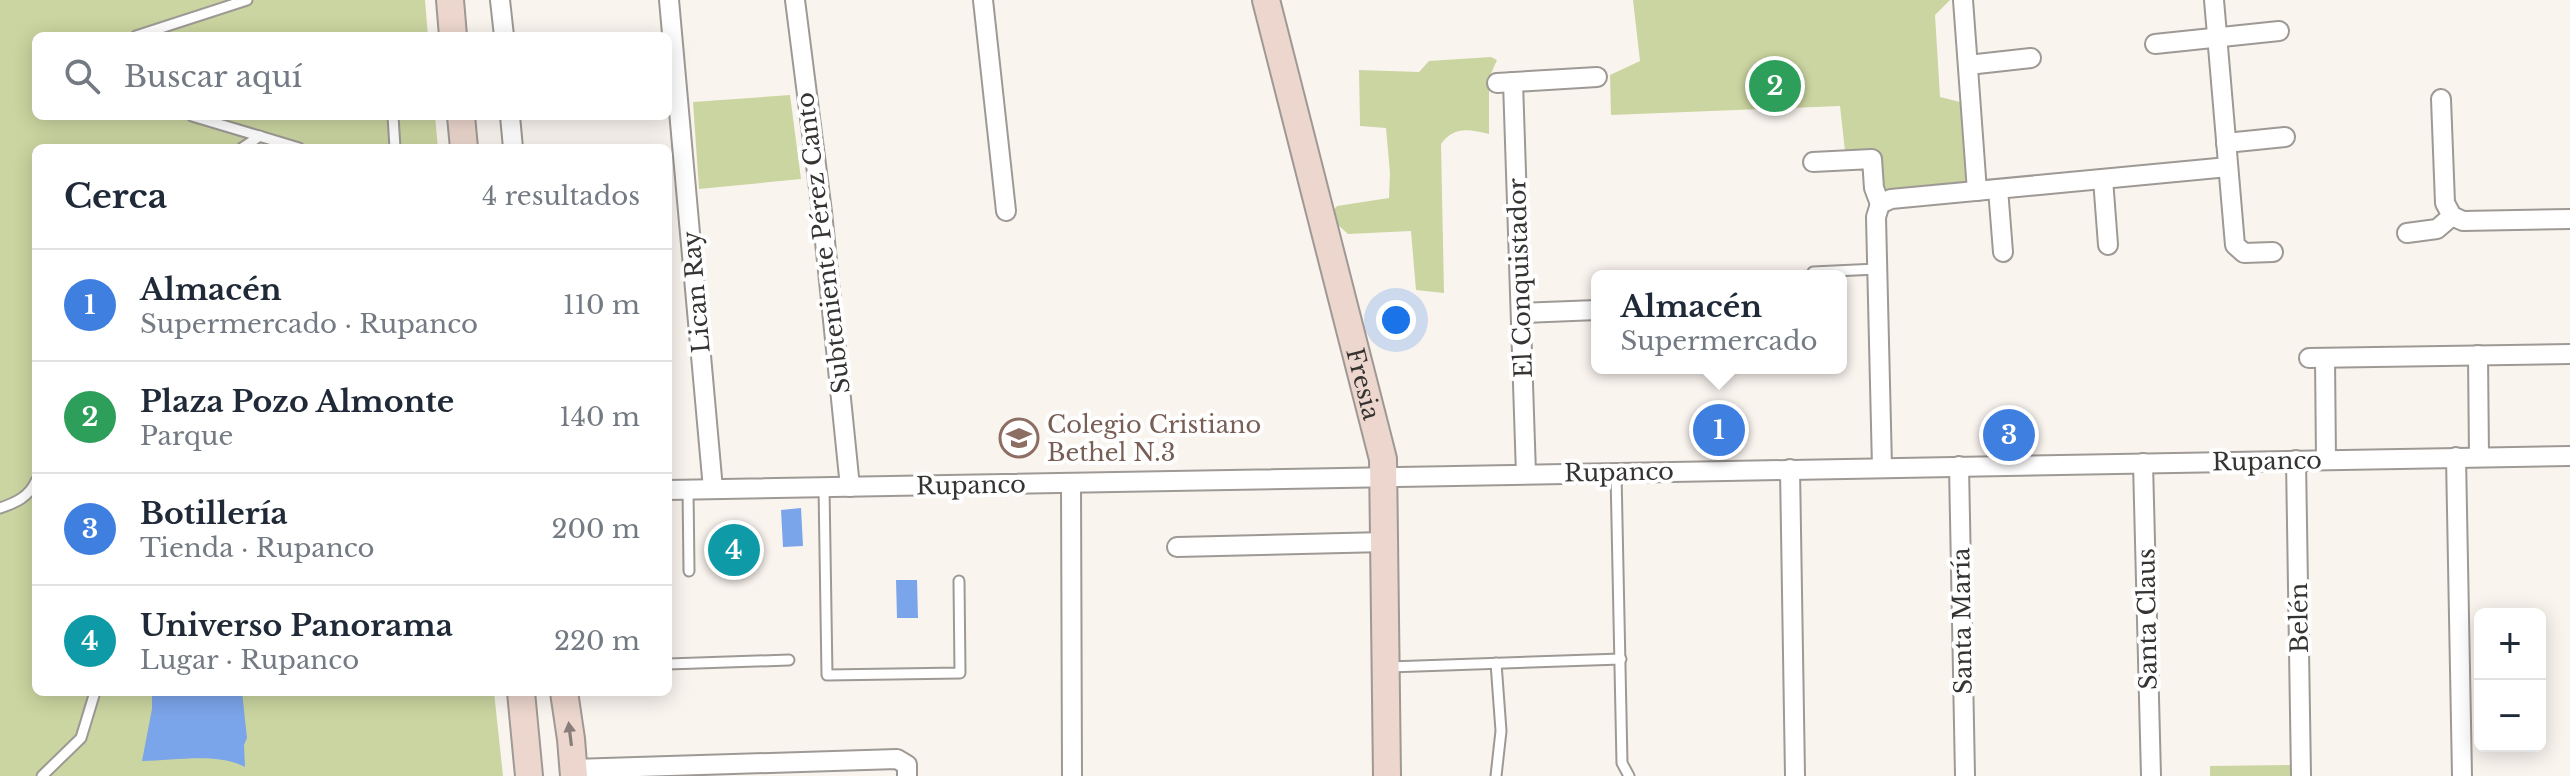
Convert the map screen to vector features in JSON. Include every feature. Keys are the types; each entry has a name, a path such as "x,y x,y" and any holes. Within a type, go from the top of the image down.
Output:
{"street":[{"path":"450,0 453,32"},
{"path":"500,0 504,32"},
{"name":"Lican Ray","path":"669,0 672,32"},
{"name":"Subteniente Pérez Canto","path":"795,0 818,175 850,487"},
{"path":"983,0 1006,211"},
{"name":"Fresia","path":"1266,0 1380,440 1384,478 1387,776"},
{"path":"1963,0 1977,191"},
{"path":"2214,0 2235,245 2244,253 2273,252"},
{"path":"2155,44 2279,31"},
{"name":"Lican Ray","path":"672,33 713,489"},
{"path":"1968,65 2031,58"},
{"name":"El Conquistador","path":"1526,474 1521,313 1505,83 1597,77"},
{"path":"2441,99 2445,203 2452,216 2463,221 2570,219"},
{"path":"461,120 464,144"},
{"path":"510,120 513,144"},
{"path":"2226,143 2285,137"},
{"path":"1813,162 1872,159 1874,188 1880,204 1876,217 1882,467"},
{"path":"1880,204 1891,199 2228,167"},
{"path":"2103,179 2108,245"},
{"path":"1998,189 2003,252"},
{"path":"2407,233 2437,229 2452,216"},
{"path":"1521,313 1591,310"},
{"path":"2326,460 2317,358 2570,354"},
{"path":"2478,355 2479,457"},
{"name":"Rupanco","path":"672,490 2570,456"},
{"path":"2456,457 2462,776"},
{"name":"Belén","path":"2296,460 2301,776"},
{"name":"Santa Claus","path":"2143,463 2151,776"},
{"name":"Santa María","path":"1959,466 1965,776"},
{"path":"1790,469 1795,776"},
{"path":"1071,483 1072,776"},
{"path":"1177,547 1385,542"},
{"path":"521,696 529,776"},
{"path":"564,696 574,772 897,759 906,769"}],"lane":[{"path":"210,0 212,11"},
{"path":"148,32 247,0"},
{"path":"206,120 286,144"},
{"path":"393,120 395,144"},
{"path":"248,144 260,136"},
{"path":"1847,270 1877,269"},
{"path":"1616,472 1622,763 1629,776"},
{"path":"824,487 827,675 960,673 959,581"},
{"path":"0,508 18,502 32,489"},
{"path":"688,489 689,571"},
{"path":"1386,667 1621,659"},
{"path":"672,664 789,660"},
{"path":"1496,663 1501,719 1496,776"},
{"path":"42,776 81,738 94,696"}],"green space":[{"path":"0,0 425,0 428,32 32,32 32,120 435,120 438,144 32,144 32,696 494,696 503,776 0,776"},
{"path":"1633,0 1950,0 1935,15 1940,97 1964,103 1969,176 1959,189 1882,192 1879,151 1845,151 1840,106 1611,115 1610,75 1640,61"},
{"path":"1491,57 1497,60 1489,78 1489,134 1462,130 1451,134 1441,144 1444,293 1416,290 1411,231 1348,234 1338,225 1333,211 1337,206 1389,198 1386,128 1360,126 1359,70 1419,72 1429,61"},
{"path":"790,95 801,179 699,189 693,102"},
{"path":"2292,765 2292,776 2210,776 2210,766"}],"water":[{"path":"801,508 803,546 783,547 781,510"},
{"path":"896,580 917,580 918,618 897,618"},
{"path":"152,696 242,696 247,738 244,745 245,767 234,762 195,758 142,761"}],"place":[{"name":"Plaza Pozo Almonte","path":"1775,86"},
{"name":"Almacén","path":"1719,430"},
{"name":"Botillería","path":"2009,435"},
{"name":"Colegio Cristiano Bethel N.3","path":"1019,438"},
{"name":"Universo Panorama","path":"734,550"}]}
